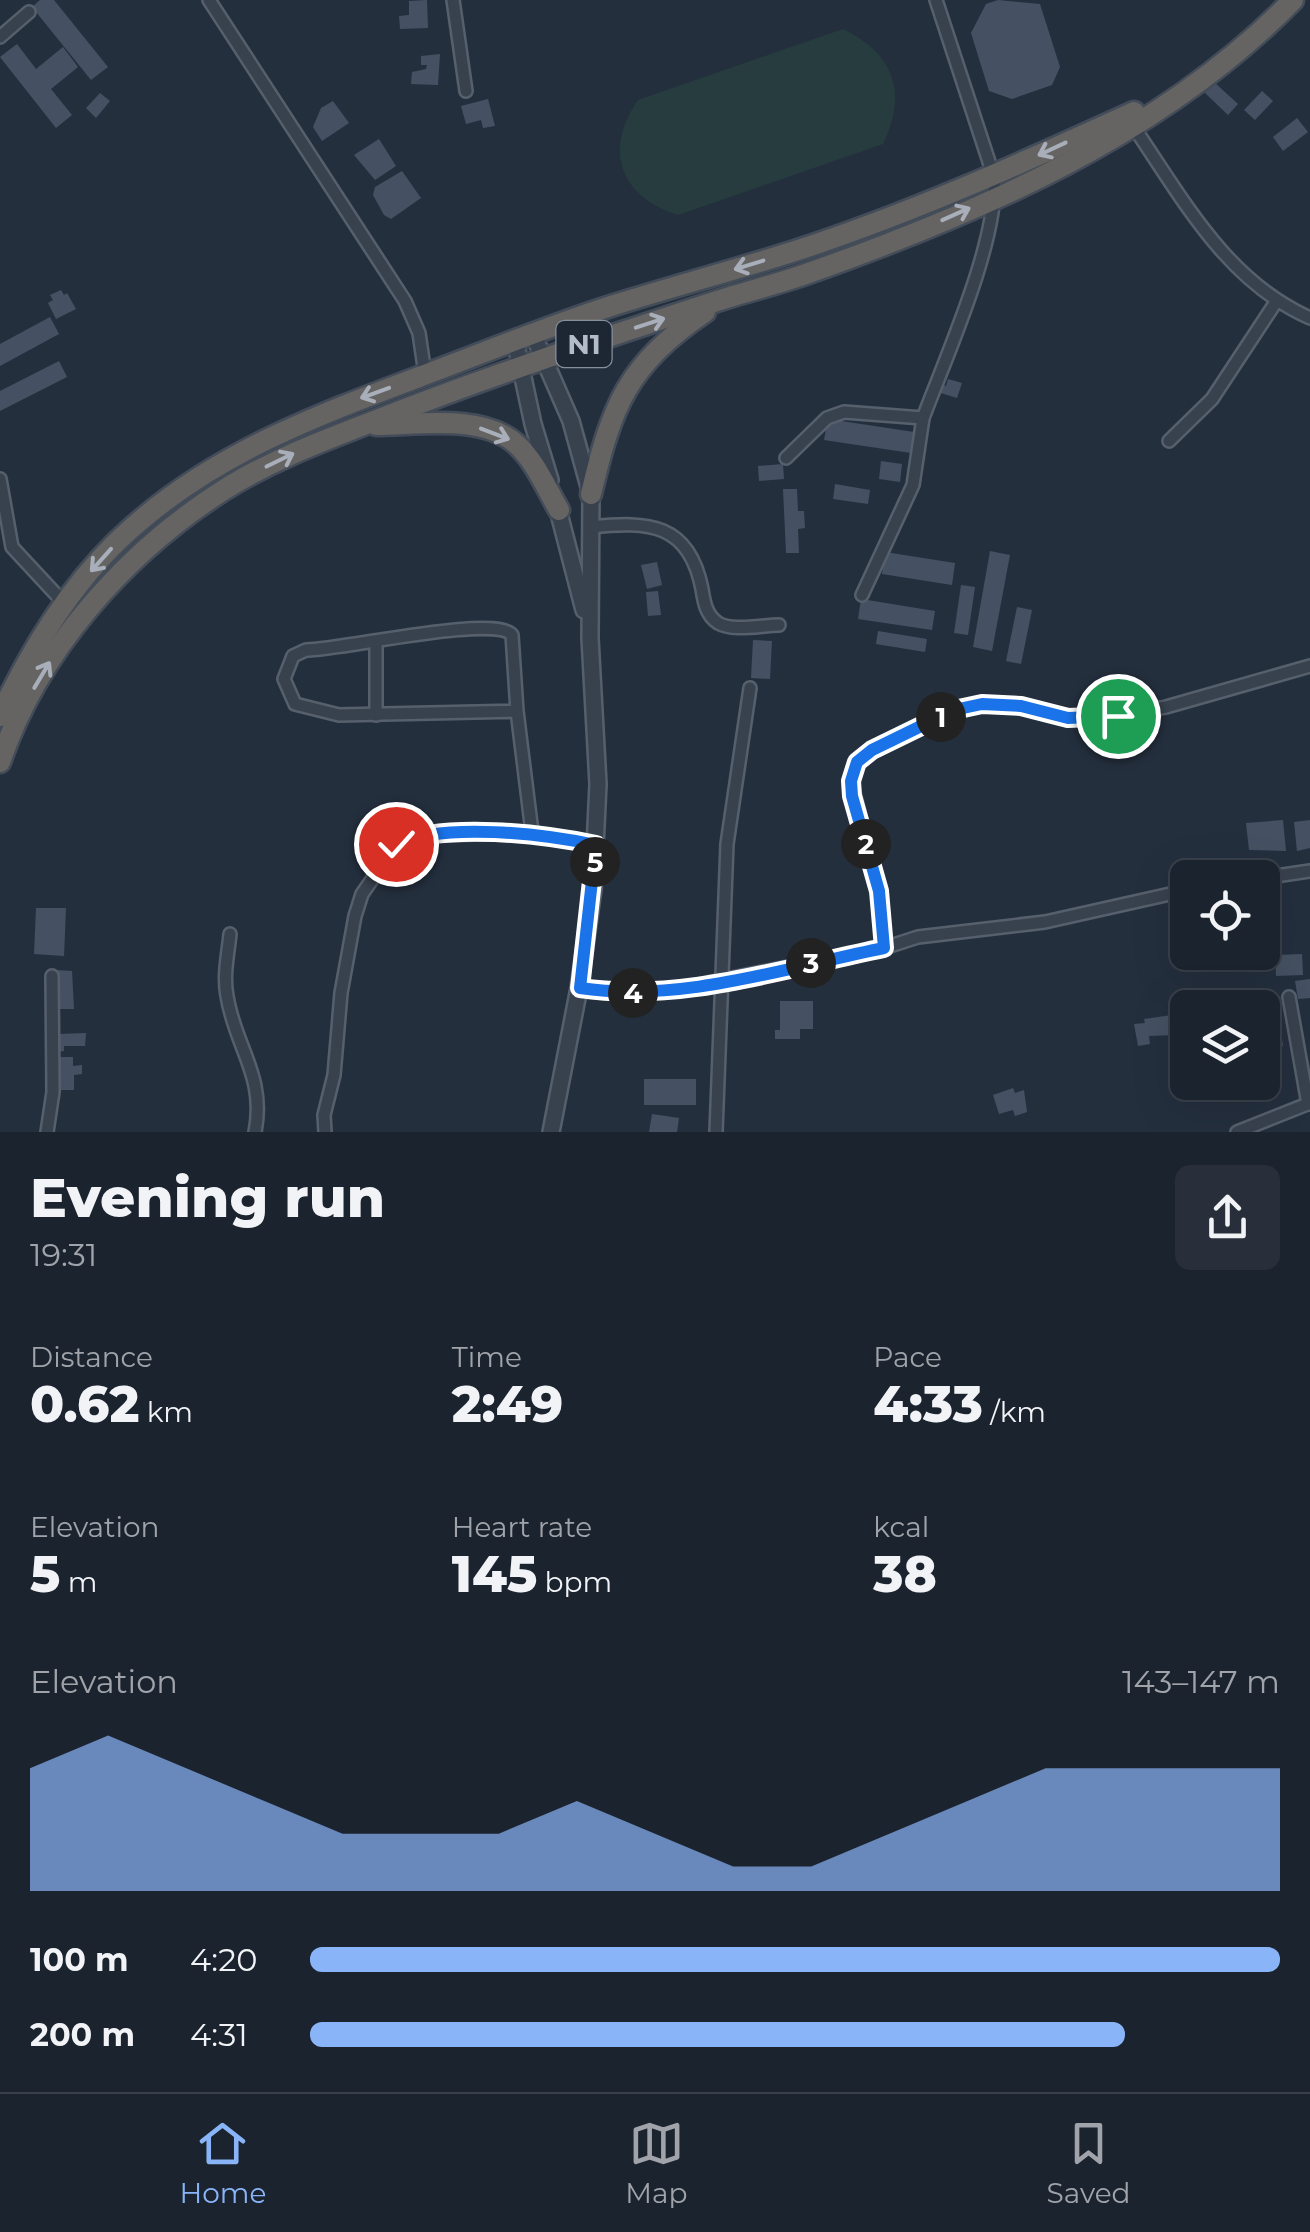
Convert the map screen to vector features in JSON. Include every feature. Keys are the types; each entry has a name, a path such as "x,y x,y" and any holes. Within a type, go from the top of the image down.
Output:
{"highway":[{"name":"N1","path":"0,716 34,649 64,603 132,527 187,484 276,434 524,337 994,187 1134,126 1227,63 1293,0"},
{"name":"N1","path":"0,762 40,676 86,610 116,579 221,492 300,450 520,366 881,246 1138,110 1258,34"},
{"path":"591,494 612,418 640,366 664,342 724,299"},
{"path":"364,425 456,426 500,433 526,456 559,510"}],"street":[{"path":"210,0 416,319 425,374"},
{"path":"454,0 466,91"},
{"path":"862,595 912,485 923,418 982,253 994,187 936,0"},
{"path":"0,38 29,12"},
{"path":"1134,126 1240,274 1276,302 1310,318"},
{"path":"1169,440 1212,399 1276,302"},
{"path":"524,337 544,358 571,421 591,494 590,638 597,766 596,845 580,988 551,1132"},
{"path":"524,337 520,366 590,638"},
{"path":"786,458 826,418 844,412 923,418"},
{"path":"0,480 12,547 64,603"},
{"path":"591,527 636,524 670,532 694,561 714,621 724,626 779,625"},
{"path":"517,711 339,715 295,704 284,679 293,656 306,650 440,631 507,628 512,635 532,832"},
{"path":"376,643 376,715"},
{"path":"884,948 879,891 851,781 857,762 872,750 954,710 982,704 1021,706 1068,718 1118,716 1166,707 1310,666"},
{"path":"716,1132 727,844 750,688"},
{"path":"325,1132 324,1115 334,1076 355,916 362,894 396,844 416,836 532,832 596,845"},
{"path":"1280,875 1310,871"},
{"path":"580,988 635,994 720,982 884,948 918,937 1046,922 1170,894"},
{"path":"230,934 226,985 253,1069 258,1098 255,1132"},
{"path":"47,1132 52,1092 52,976"},
{"path":"1237,1132 1309,1103 1289,997"}],"green space":[{"path":"843,29 874,50 892,76 894,108 883,144 678,215 658,207 631,184 623,170 621,137 638,100"}],"building":[{"path":"40,0 54,0 108,67 91,80 32,7"},
{"path":"427,0 428,28 400,29 399,16 409,15 409,1"},
{"path":"998,0 1040,4 1060,67 1052,85 1012,99 989,91 971,33 986,4"},
{"path":"17,44 36,69 63,47 78,67 51,89 72,115 56,128 0,57"},
{"path":"440,54 438,85 411,84 412,72 426,69 427,65 421,65 421,56"},
{"path":"1214,82 1238,104 1228,115 1204,92"},
{"path":"1262,91 1273,101 1255,120 1244,110"},
{"path":"100,93 110,101 96,118 86,108"},
{"path":"488,99 495,126 483,128 481,120 466,124 461,106"},
{"path":"333,101 349,123 322,141 313,127 321,108"},
{"path":"1297,118 1308,132 1283,151 1273,137"},
{"path":"379,139 396,166 375,180 354,155"},
{"path":"402,171 421,198 391,219 384,215 373,195 375,187"},
{"path":"61,290 76,309 56,319 48,303 53,300 50,295"},
{"path":"50,317 59,334 0,366 0,344"},
{"path":"59,361 67,377 0,411 0,391"},
{"path":"948,379 962,383 957,398 934,391 937,383 946,386"},
{"path":"828,419 914,432 911,453 824,440"},
{"path":"881,461 902,464 900,482 879,479"},
{"path":"783,464 784,479 759,481 758,466"},
{"path":"835,484 870,490 868,504 833,499"},
{"path":"783,489 797,489 798,511 804,511 805,528 798,529 799,553 786,553"},
{"path":"990,551 1010,555 992,651 973,647"},
{"path":"885,552 955,563 952,585 882,574"},
{"path":"657,562 662,585 647,589 641,565"},
{"path":"961,585 975,587 968,635 954,633"},
{"path":"658,591 661,615 648,616 646,592"},
{"path":"861,599 935,611 932,630 858,619"},
{"path":"1017,607 1032,610 1021,664 1006,661"},
{"path":"878,631 927,639 925,652 876,644"},
{"path":"753,640 772,641 770,679 751,678"},
{"path":"1283,820 1286,851 1249,850 1246,823"},
{"path":"1310,820 1310,848 1297,851 1294,822"},
{"path":"36,908 66,908 64,956 34,954"},
{"path":"1302,954 1303,975 1276,976 1280,955"},
{"path":"57,970 72,971 74,1009 58,1009"},
{"path":"1310,979 1310,998 1298,999 1295,981"},
{"path":"780,1001 813,1001 813,1029 800,1029 800,1039 775,1039 775,1030 780,1030"},
{"path":"1170,1015 1170,1035 1149,1036 1150,1044 1138,1046 1134,1024 1145,1023 1144,1019"},
{"path":"86,1033 85,1046 64,1046 64,1051 59,1052 58,1034"},
{"path":"59,1057 73,1057 73,1066 82,1065 82,1074 74,1075 74,1090 60,1090"},
{"path":"644,1079 696,1079 696,1105 644,1105"},
{"path":"1013,1088 1015,1093 1024,1090 1027,1112 1015,1116 1013,1110 999,1114 993,1095"},
{"path":"652,1114 679,1118 677,1132 649,1132"}],"route":[{"path":"396,844 416,836 532,832 596,845 580,988 635,994 720,982 884,948 879,891 851,781 857,762 872,750 954,710 982,704 1021,706 1068,718 1118,716"}]}
